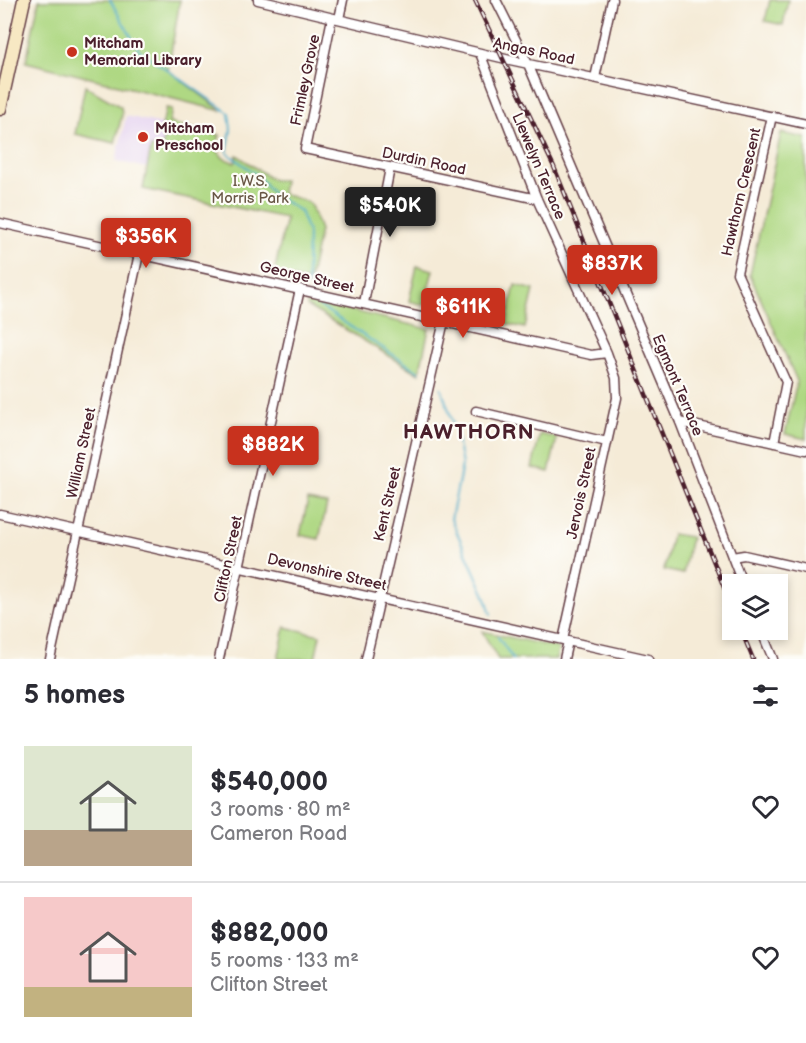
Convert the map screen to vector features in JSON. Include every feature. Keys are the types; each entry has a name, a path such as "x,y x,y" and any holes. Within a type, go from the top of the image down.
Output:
{"main road":[{"path":"0,109 5,62 24,0"}],"street":[{"name":"Angas Road","path":"258,0 528,64 806,124"},
{"name":"Frimley Grove","path":"305,149 336,18 343,0"},
{"name":"Egmont Terrace","path":"496,0 528,64 680,422 739,574"},
{"path":"595,78 612,0"},
{"name":"Llewelyn Terrace","path":"480,53 537,199 607,353"},
{"name":"Hawthorn Crescent","path":"772,116 737,273 786,382 774,443"},
{"name":"Durdin Road","path":"305,149 537,199"},
{"path":"364,303 390,168"},
{"name":"George Street","path":"0,223 591,354 607,353"},
{"name":"William Street","path":"50,659 139,254"},
{"name":"Clifton Street","path":"219,659 301,289"},
{"name":"Kent Street","path":"366,659 444,321"},
{"name":"Jervois Street","path":"564,659 618,390 607,353"},
{"path":"476,411 607,442"},
{"path":"680,422 806,450"},
{"name":"Devonshire Street","path":"0,514 648,659"},
{"path":"732,557 744,555 806,569"},
{"path":"765,640 773,659"}],"shaded area":[{"name":"Mitcham Preschool","path":"126,116 162,124 167,128 161,149 151,148 147,168 116,161"}],"green space":[{"path":"39,0 180,0 168,70 222,111 26,62"},
{"path":"770,0 788,0 783,25 765,21"},
{"path":"85,86 121,107 122,115 115,143 75,134"},
{"name":"I.W.S. Morris Park","path":"166,108 172,109 169,123 220,135 216,148 223,158 235,163 237,155 273,180 284,180 282,193 310,203 320,230 309,281 274,274 286,218 143,189 151,147 162,149 166,128 162,126"},
{"path":"781,133 806,138 806,439 785,434 797,381 750,275"},
{"path":"417,266 433,270 424,305 409,301"},
{"path":"515,285 534,290 525,328 506,324"},
{"path":"308,300 429,329 419,374 307,306"},
{"path":"540,434 557,438 549,472 532,468"},
{"path":"308,500 327,504 319,539 300,535"},
{"path":"672,534 691,537 683,574 664,570"},
{"path":"285,627 320,635 315,659 278,659"},
{"path":"482,631 559,648 556,659 498,659"}],"waterway":[{"path":"110,0 139,50 229,113 231,129 227,153 257,175 273,194 300,211 308,232 307,277 309,288"},
{"path":"311,294 312,301 419,372"},
{"path":"441,388 455,428 462,465 451,519 491,614"},
{"path":"498,637 513,659"}],"railway":[{"path":"475,0 554,167 722,582"},
{"path":"745,640 753,659"}],"place":[{"name":"Mitcham Memorial Library","path":"72,52"},
{"name":"Mitcham Preschool","path":"143,137"}],"district":[{"name":"HAWTHORN","path":"469,432"}]}
